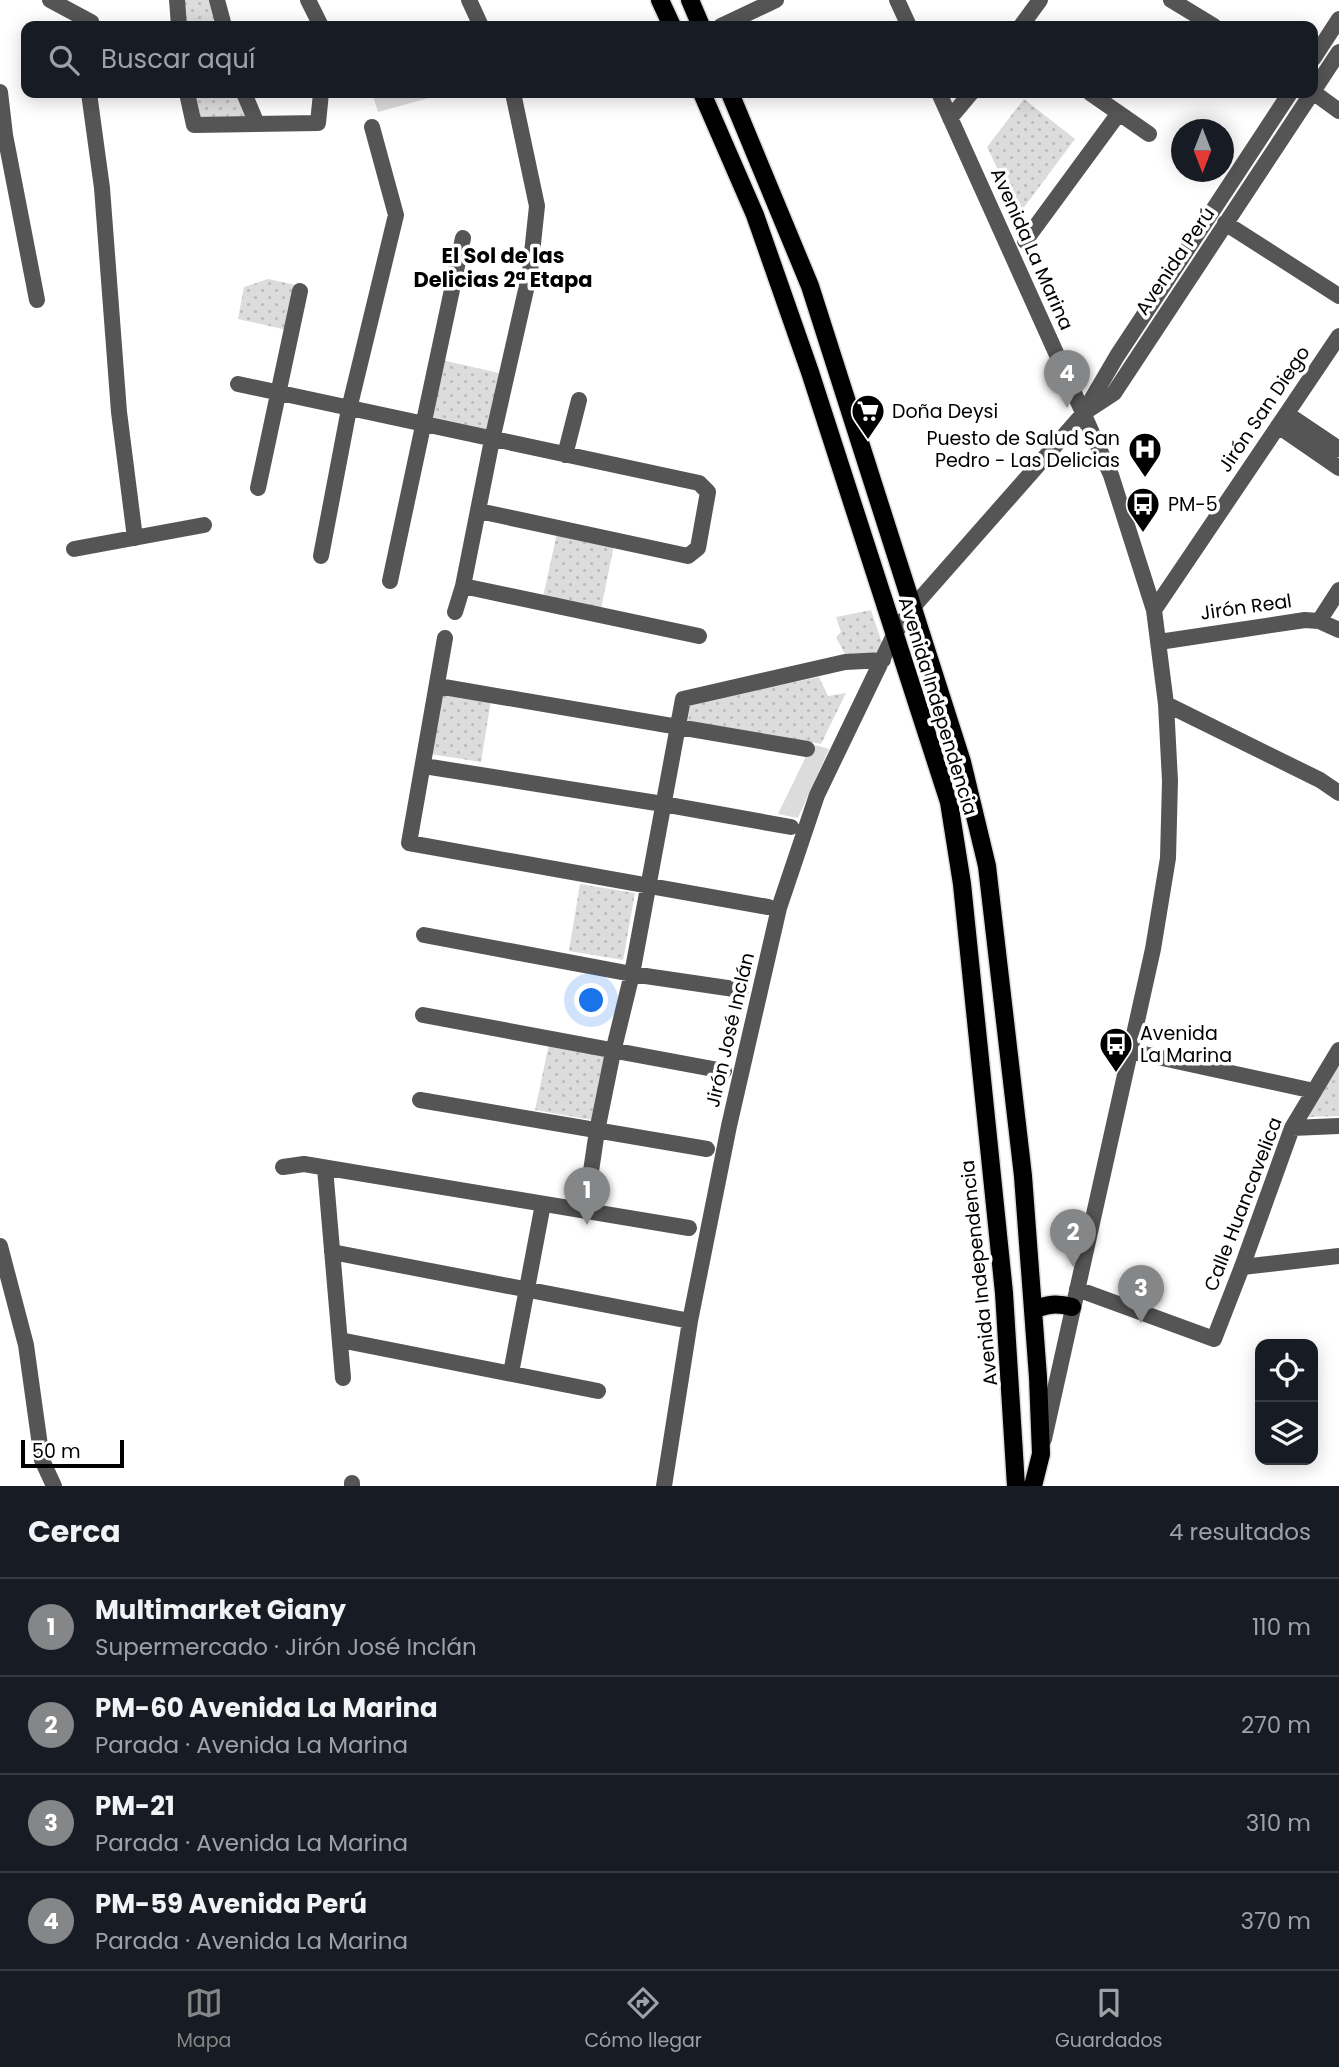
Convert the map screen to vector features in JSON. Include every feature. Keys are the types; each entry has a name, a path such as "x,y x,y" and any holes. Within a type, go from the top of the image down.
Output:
{"main road":[{"path":"660,0 669,21"},
{"path":"690,0 699,21"},
{"name":"Avenida Independencia","path":"704,98 755,215 810,372 823,418 871,554 949,803 962,884 1004,1293 1016,1486"},
{"name":"Avenida Independencia","path":"732,98 810,286 962,762 986,866 1023,1176 1041,1454"},
{"path":"730,158 753,147"},
{"path":"755,215 778,205"},
{"path":"823,418 848,409"},
{"path":"939,771 962,762"},
{"path":"982,1090 1012,1086"},
{"path":"1033,1310 1074,1298"},
{"name":"Avenida La Marina","path":"1033,1486 1041,1454"}],"street":[{"path":"50,0 89,21"},
{"path":"177,0 179,21"},
{"path":"217,0 223,21"},
{"path":"308,0 318,21"},
{"path":"469,0 479,21"},
{"path":"732,21 776,0"},
{"path":"897,0 907,21"},
{"path":"1025,21 1040,0"},
{"path":"1171,0 1206,21"},
{"path":"1318,51 1339,19"},
{"name":"Avenida Perú","path":"1318,84 1339,52"},
{"path":"0,92 4,158 37,300"},
{"path":"1318,96 1339,111"},
{"path":"90,98 102,188 119,412 135,538"},
{"path":"188,98 194,125 318,123 320,98"},
{"path":"246,98 257,124"},
{"path":"455,612 463,586 492,440 530,272 537,206 519,98"},
{"name":"Avenida La Marina","path":"941,98 1111,475 1154,610 1166,704 1170,781 1168,858 1153,949 1041,1454"},
{"path":"950,118 967,98"},
{"path":"1097,98 1149,134"},
{"name":"Avenida Perú","path":"1234,178 1287,98"},
{"name":"Avenida Perú","path":"1083,414 1114,393 1309,98"},
{"path":"1025,241 1119,113"},
{"path":"321,556 349,409 396,215 372,127"},
{"name":"Avenida Perú","path":"913,607 1083,414 1117,356 1231,182"},
{"path":"1234,182 1247,191"},
{"path":"1225,223 1339,296"},
{"path":"390,581 463,238"},
{"path":"258,488 300,291"},
{"name":"Jirón San Diego","path":"1154,610 1339,336"},
{"path":"238,384 703,485 708,492 696,552 684,556 479,511"},
{"path":"565,455 579,400"},
{"path":"1282,420 1339,449"},
{"path":"1282,420 1339,468"},
{"path":"75,549 204,525"},
{"path":"463,586 699,636"},
{"path":"1319,621 1339,590"},
{"name":"Jirón José Inclán","path":"664,1486 690,1321 729,1126 779,908 817,795 895,633 913,607"},
{"name":"Jirón Real","path":"1158,642 1305,620 1319,621 1339,630"},
{"path":"445,638 409,844 768,907"},
{"path":"585,1211 597,1131 632,974 683,699 845,662 883,660"},
{"path":"438,686 807,749"},
{"path":"1166,704 1320,780 1339,793"},
{"path":"424,766 791,827"},
{"path":"424,935 632,974 741,990"},
{"path":"423,1015 724,1071"},
{"path":"1130,1051 1314,1091"},
{"name":"Calle Huancavelica","path":"1074,1298 1214,1339 1292,1128 1339,1051"},
{"path":"420,1100 707,1149"},
{"path":"1292,1128 1339,1126"},
{"path":"283,1167 304,1164 689,1228"},
{"path":"325,1168 343,1378"},
{"path":"511,1373 543,1205"},
{"path":"0,1246 26,1345 42,1460 54,1486"},
{"path":"332,1252 690,1321"},
{"path":"1242,1267 1339,1256"},
{"path":"340,1340 598,1391"}],"shaded area":[{"path":"177,0 217,0 223,21 179,21"},
{"path":"188,98 246,98 257,124 194,125"},
{"path":"374,98 429,98 378,112"},
{"path":"1024,99 1075,139 1019,214 987,147"},
{"path":"268,279 296,285 287,330 238,319 244,287"},
{"path":"442,360 503,374 489,435 428,420"},
{"path":"557,533 614,545 601,609 543,597"},
{"path":"871,610 882,651 847,658 836,637 841,632 836,617"},
{"path":"819,677 828,696 846,693 821,744 688,721 690,704"},
{"path":"441,689 491,700 481,762 430,754"},
{"path":"812,744 829,749 798,818 778,814"},
{"path":"580,884 635,893 623,960 569,951"},
{"path":"549,1044 606,1055 592,1120 535,1110"},
{"path":"1339,1063 1339,1116 1305,1117"}],"place":[{"name":"PM-59 Avenida Perú","path":"1067,408"},
{"name":"Doña Deysi","path":"868,441"},
{"name":"Puesto de Salud San Pedro - Las Delicias","path":"1145,479"},
{"name":"PM-5","path":"1143,534"},
{"name":"Avenida La Marina","path":"1116,1074"},
{"name":"Multimarket Giany","path":"587,1225"},
{"name":"PM-60 Avenida La Marina","path":"1073,1267"},
{"name":"PM-21","path":"1141,1323"}],"district":[{"name":"El Sol de las Delicias 2ª Etapa","path":"503,267"}]}
